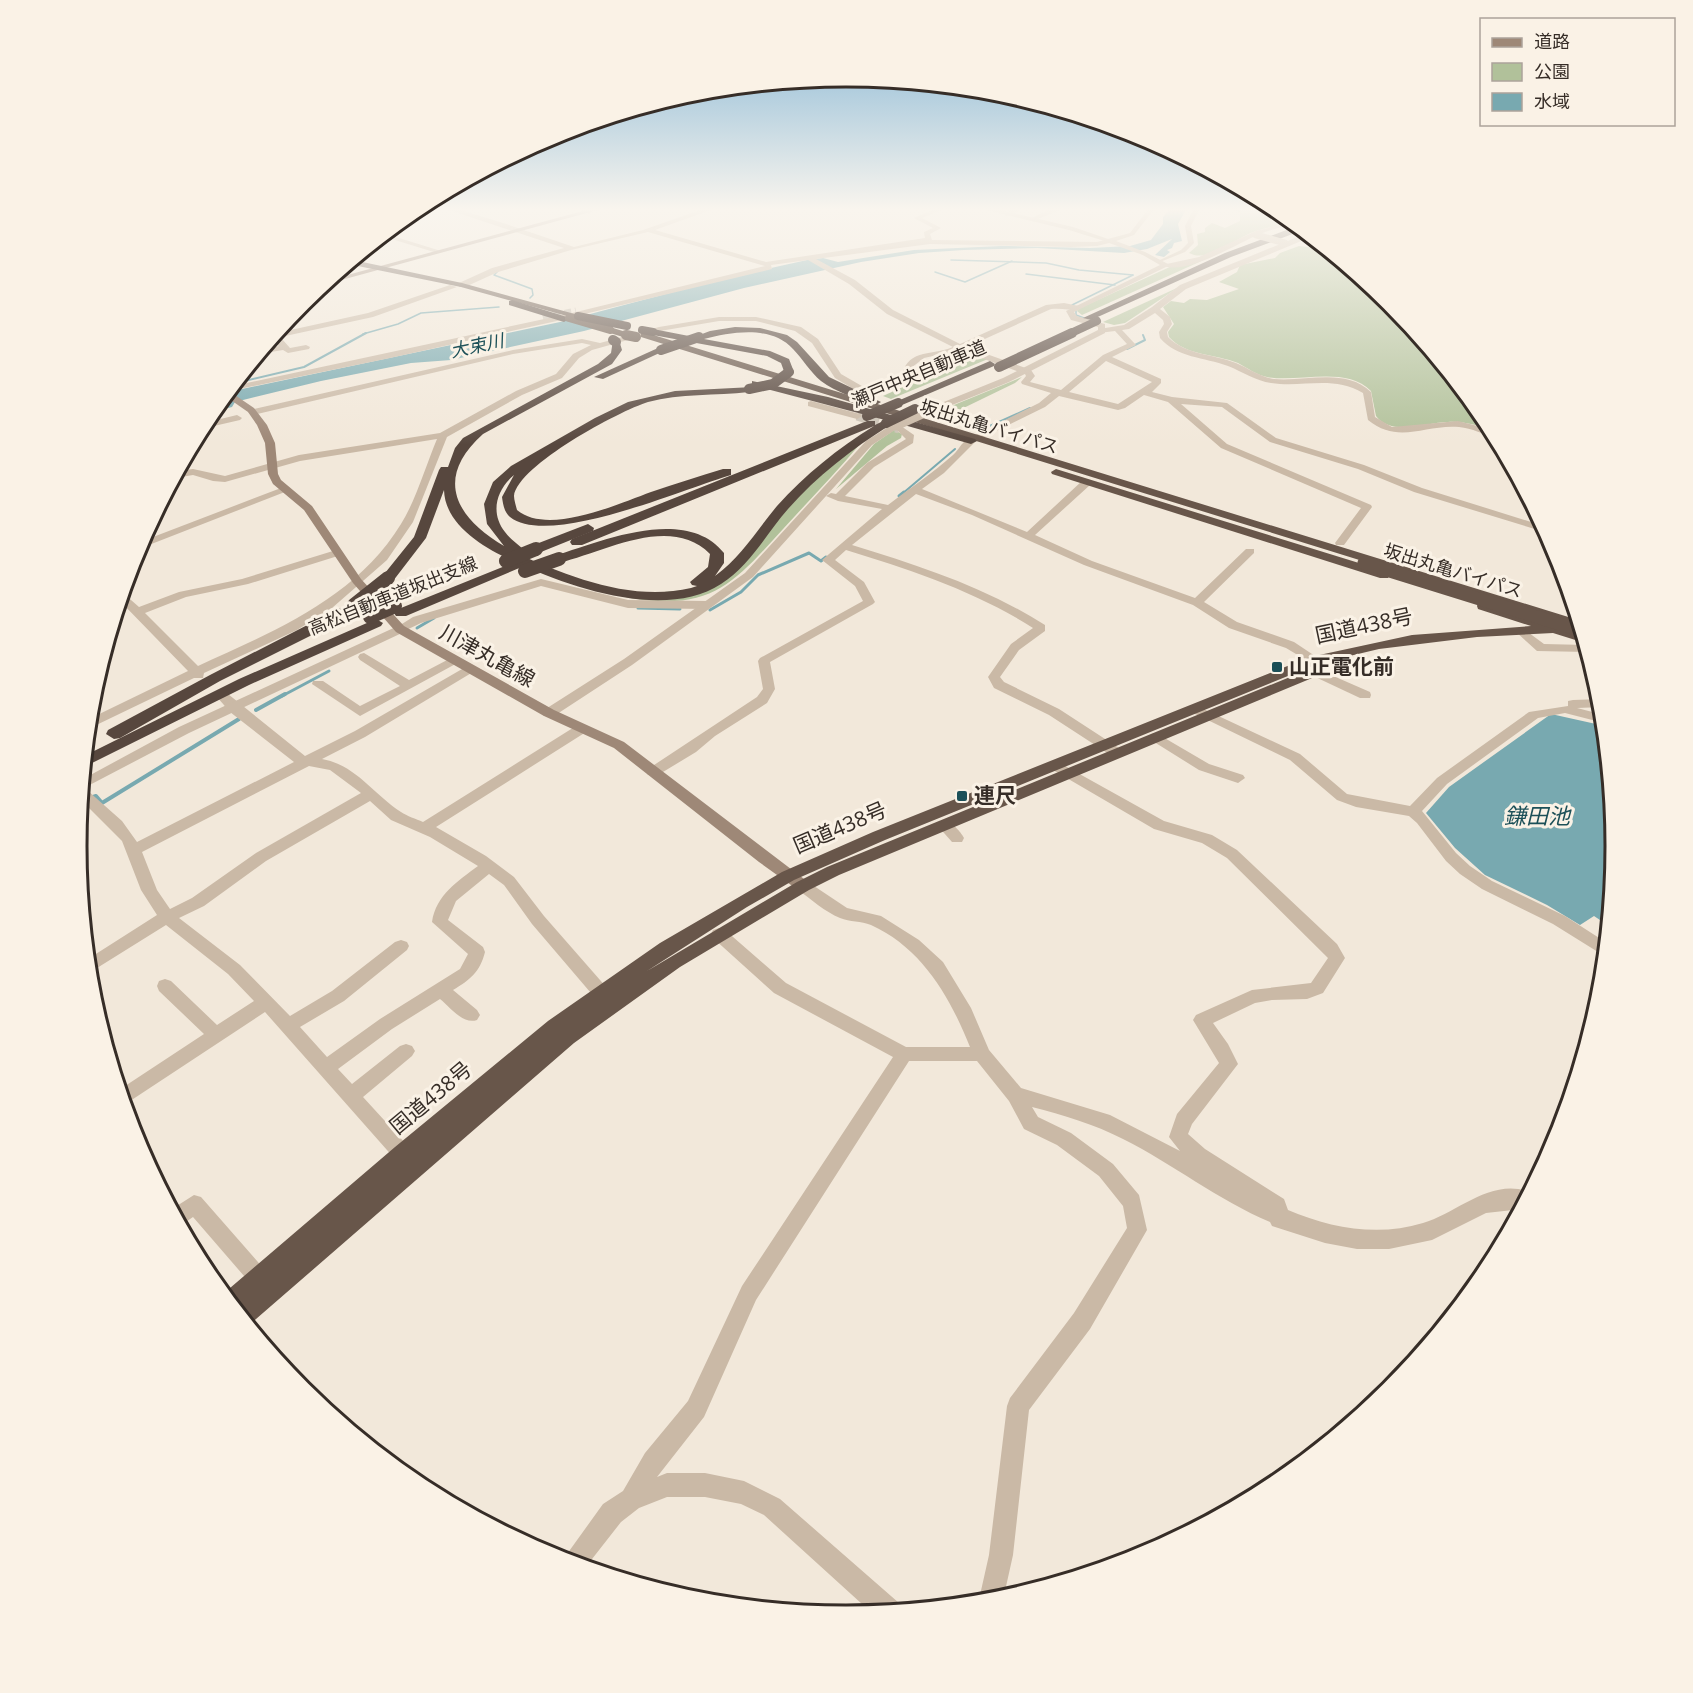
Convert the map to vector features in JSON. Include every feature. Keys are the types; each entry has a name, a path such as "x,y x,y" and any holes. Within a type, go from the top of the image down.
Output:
{"highway":[{"path":"460,287 627,333"},
{"path":"461,287 627,333 770,354 785,361 789,372 772,384 749,389 652,398 629,406 597,422"},
{"name":"瀬戸中央自動車道","path":"1096,324 1167,287"},
{"name":"瀬戸中央自動車道","path":"723,477 881,422 907,406 994,365 1096,324 1174,287"},
{"path":"531,404 699,337 737,330 775,334 795,345 817,372 836,386 1086,483 1576,636"},
{"path":"93,746 184,694 321,625 354,605 388,578 420,538 445,471 467,440 607,363 627,333"},
{"name":"坂出丸亀バイパス","path":"627,333 1572,622"},
{"name":"瀬戸中央自動車道","path":"907,406 969,380 994,365"},
{"path":"516,566 548,554 669,532 690,535 704,540 714,548 718,559 714,569 702,579 674,589 626,588 585,578 543,563 509,545 498,534 491,522 489,510 497,485 507,475 637,398 660,389 700,381 729,380 785,389 974,439 1103,470 1570,614"},
{"path":"467,440 459,455 450,491 457,515 477,534 524,561 570,579 629,594 671,596 702,589 727,575 801,488 881,422 907,406"},
{"path":"546,451 522,473 508,495 509,509 517,517 551,523 580,520 723,477"},
{"name":"高松自動車道坂出支線","path":"93,747 230,679 398,610 548,554 723,477"},
{"name":"坂出丸亀バイパス","path":"1366,560 1573,628"},
{"name":"高松自動車道坂出支線","path":"398,610 437,598 516,566"},
{"path":"1502,632 1518,628 1518,622 1513,616"},
{"name":"高松自動車道坂出支線","path":"92,758 373,620"},
{"name":"国道438号","path":"1315,666 1404,649 1526,636 1555,629 1574,630"},
{"name":"国道438号","path":"606,999 674,962 796,881 879,836 1061,769 1315,666 1395,640 1502,632 1526,636 1577,639"},
{"name":"国道438号","path":"1111,749 1156,737 1200,713"},
{"name":"国道438号","path":"246,1311 265,1285 409,1161 521,1075 666,948 741,902 796,881 833,871 944,825 1061,769"},
{"name":"国道438号","path":"237,1299 265,1285"}],"main road":[{"name":"川津丸亀線","path":"234,398 250,410 267,434 274,478 308,508 357,581 400,629 549,713 619,745 796,881"}],"street":[{"path":"285,335 370,315 454,287"},
{"path":"569,316 687,287"},
{"path":"858,287 890,312 959,347 1024,370 1031,376 1025,382 1030,385 1118,407 1146,392 1158,381 1106,358"},
{"path":"1096,324 1102,326 1070,315 1070,311 1117,287"},
{"path":"549,713 636,657 749,575 869,443 881,422 927,412 1024,370 1096,324 1117,329 1126,327 1155,309 1183,287"},
{"path":"505,331 556,322 642,298"},
{"path":"242,387 480,337 631,302"},
{"path":"186,473 199,471 213,479 225,479 272,464 364,446 443,435 519,393 559,376 583,351 659,329 731,318 766,320 790,326 805,333 819,346 838,376 869,393 881,392 904,382 907,367 924,356 948,352 1049,307 1064,305 1076,308"},
{"path":"1155,309 1167,319 1168,324 1163,332 1164,338 1177,348 1232,364 1264,380 1336,380 1361,388 1367,392 1371,418 1383,427 1400,431 1458,423 1481,430"},
{"path":"480,337 480,334 543,318"},
{"path":"653,772 691,749 710,732 762,700 769,689 764,661 869,602 860,584 828,560 961,453 965,445 1042,405 1106,358 1132,345 1117,329"},
{"path":"279,341 288,351 306,347"},
{"path":"250,410 513,352 582,341 602,344"},
{"path":"272,350 285,347"},
{"path":"1146,392 1171,400 1224,405 1273,440 1361,467 1418,490 1535,527"},
{"path":"1171,400 1224,446 1367,507 1340,543"},
{"path":"811,404 881,422 911,437 910,441 888,451 847,486 838,498"},
{"path":"217,423 237,418"},
{"path":"98,720 313,616 357,581 383,558 408,522 443,435"},
{"path":"1028,536 1086,483"},
{"path":"151,542 285,490"},
{"path":"915,490 976,513 1088,563 1197,603 1233,625 1290,645 1315,666 1365,695"},
{"path":"823,495 890,508"},
{"path":"844,546 940,576 1019,613 1041,628 1015,647 994,677 999,685 1054,712 1111,749"},
{"path":"1197,603 1250,551"},
{"path":"137,612 183,594 244,582 337,553"},
{"path":"90,790 126,760 227,702 417,620 541,582 628,604 707,605"},
{"path":"127,602 197,674"},
{"path":"1526,636 1541,648 1580,649"},
{"path":"364,657 409,686"},
{"path":"318,684 339,692 360,712 456,661"},
{"path":"133,850 394,715 469,669"},
{"path":"227,702 300,760 334,766 351,776 396,816 424,828 489,866 509,881 538,920 606,999"},
{"path":"1540,713 1541,707 1553,702 1592,703"},
{"path":"1413,812 1442,781 1534,715 1565,709 1594,717"},
{"path":"1200,713 1295,757 1342,797 1356,802 1413,812 1422,819 1451,857 1465,870 1487,885 1559,920 1600,947"},
{"path":"424,828 581,729"},
{"path":"1156,737 1204,766 1238,778"},
{"path":"1061,769 1159,825 1207,839 1232,854 1288,906 1337,958 1317,988 1307,992 1272,993 1252,997 1202,1020 1222,1049 1229,1064 1184,1120 1178,1137 1198,1155 1277,1206 1279,1219"},
{"path":"96,962 167,917 198,902 261,857 371,794"},
{"path":"89,798 119,829 133,850 144,882 154,901 167,917 241,976 289,1025 409,1161"},
{"path":"944,825 957,838"},
{"path":"326,1068 386,1024 466,974 474,963 477,952 440,922 440,912 445,902 489,866"},
{"path":"796,881 843,913 874,920 913,944 937,967 965,1013 982,1054 1015,1095 1031,1123 1064,1139 1107,1170 1132,1202 1137,1230 1082,1320 1018,1406 1001,1555 992,1591"},
{"path":"719,934 780,988 904,1054 982,1054"},
{"path":"289,1025 338,996 401,946"},
{"path":"165,986 216,1035"},
{"path":"441,990 471,1015"},
{"path":"128,1094 266,1002"},
{"path":"350,1096 406,1051"},
{"path":"631,1499 653,1461 696,1409 749,1293 904,1054"},
{"path":"1015,1095 1071,1109 1131,1134 1279,1219 1308,1229 1357,1239 1389,1240 1442,1226 1473,1207 1519,1199"},
{"path":"182,1213 194,1204 265,1285"},
{"path":"579,1557 612,1513 631,1499 667,1485 705,1485 744,1493 772,1507 882,1605"}],"green space":[{"path":"1126,287 1144,287 1082,315 1077,311"},
{"path":"1179,287 1125,323 1114,325 1103,322"},
{"path":"1233,287 1360,287 1418,346 1479,426 1454,422 1410,427 1391,426 1376,416 1371,391 1361,383 1349,379 1321,376 1267,377 1238,363 1184,348 1169,337 1168,332 1174,324 1163,307 1171,301 1184,303 1190,299 1207,300 1239,289"},
{"path":"975,357 988,359 891,399 883,396 962,360"},
{"path":"1022,377 1015,383 947,416 932,414"},
{"path":"894,430 902,434 901,438 887,446 836,489 874,444"},
{"path":"860,444 756,558 722,587 702,596 680,601 653,601 620,596 709,588 827,468"}],"water":[{"name":"大束川","path":"692,287 748,287 584,331 451,360 411,363 321,381 235,402 232,407 227,408 240,389 560,322"},
{"name":"鎌田池","path":"1551,714 1596,724 1600,747 1606,846 1602,921 1594,916 1580,925 1547,905 1485,875 1455,848 1426,813 1449,787"}],"waterway":[{"path":"527,287 532,289 533,295 530,298"},
{"path":"1072,305 1109,287"},
{"path":"365,333 398,324 421,313 499,307"},
{"path":"1076,311 1076,315 1084,318"},
{"path":"247,380 304,367 365,333"},
{"path":"1127,349 1145,340 1143,335"},
{"path":"981,430 1030,408"},
{"path":"902,494 955,449"},
{"path":"899,496 904,492"},
{"path":"710,610 741,592 758,575 809,553 821,561 826,557"},
{"path":"638,608 680,609"},
{"path":"417,628 434,618"},
{"path":"282,696 329,671"},
{"path":"256,710 285,694"},
{"path":"89,798 96,796 102,803 239,719"}],"tunnel":[{"path":"543,318 576,311"},
{"path":"857,416 899,429"}],"place":[{"name":"山正電化前","path":"1277,667"},
{"name":"連尺","path":"962,796"}]}
